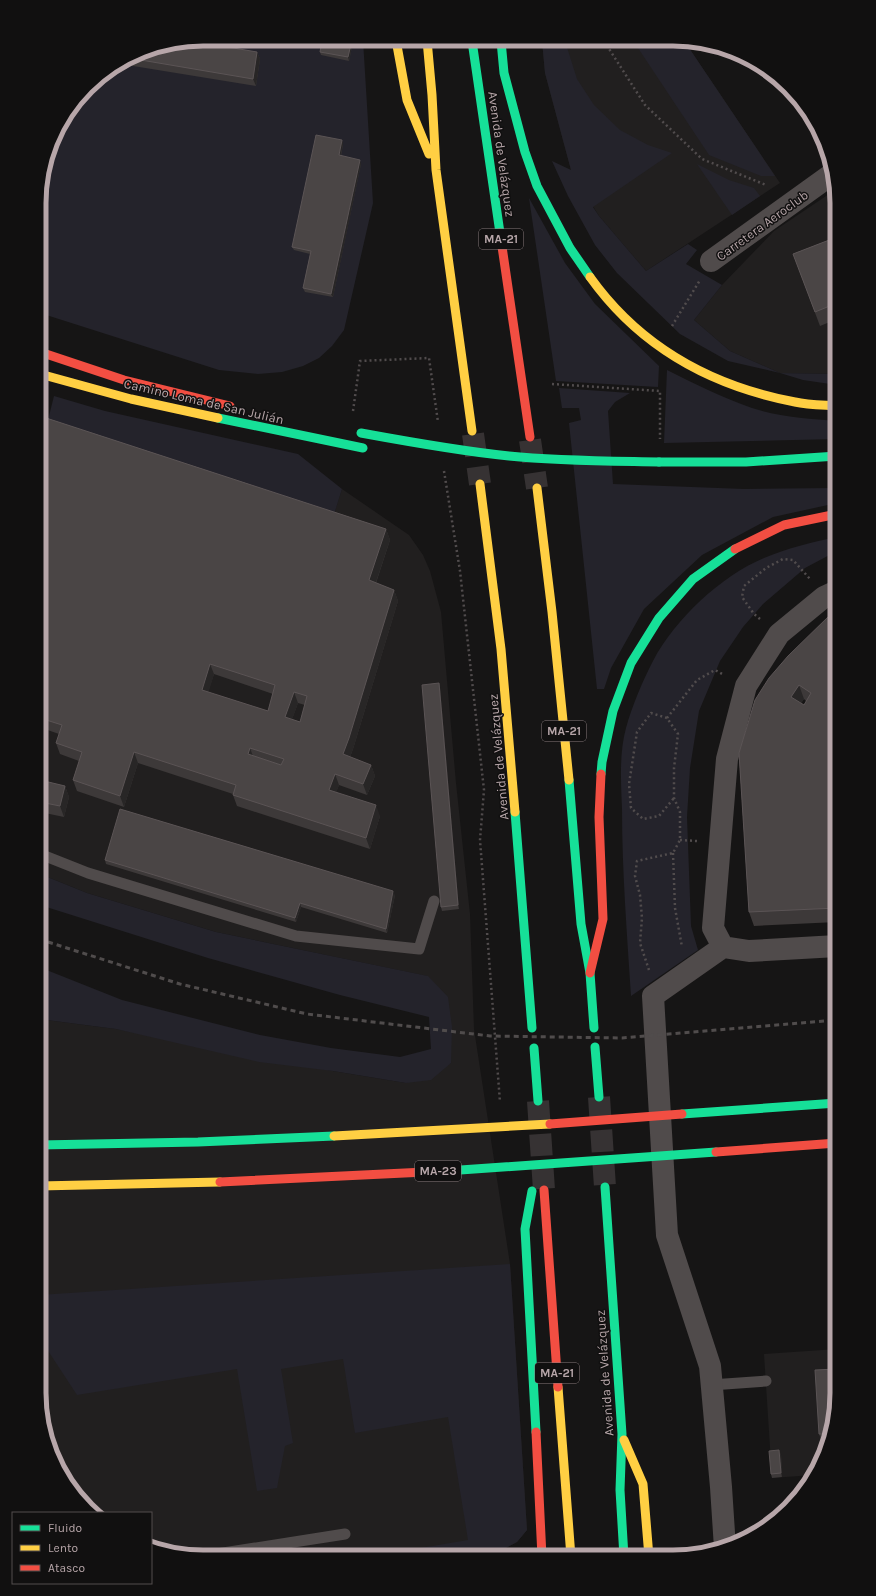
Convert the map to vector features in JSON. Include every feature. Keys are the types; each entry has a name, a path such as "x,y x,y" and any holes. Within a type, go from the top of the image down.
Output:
{"main road":[{"path":"397,46 407,100 436,170"},
{"path":"428,46 436,170 472,431"},
{"name":"Avenida de Velázquez","path":"473,46 530,437"},
{"path":"501,46 504,73 525,152 537,186 549,212 570,248 601,292 629,323 663,350 695,369 739,387 795,402 830,405"},
{"name":"Camino Loma de San Julián","path":"46,354 124,380 240,408"},
{"name":"Camino Loma de San Julián","path":"46,376 131,399 367,449"},
{"path":"357,432 434,446 510,456 584,460 746,462 830,456"},
{"name":"Avenida de Velázquez","path":"480,484 501,649 532,1028"},
{"name":"MA-21","path":"537,488 569,775 581,924 590,973 594,1028"},
{"path":"590,973 603,919 599,817 602,762 613,711 631,663 659,618 693,579 737,547 784,525 830,515"},
{"path":"534,1048 538,1101"},
{"path":"595,1048 599,1097"},
{"path":"46,1145 166,1143 356,1136 569,1123 830,1104"},
{"name":"MA-23","path":"46,1186 175,1184 358,1176 577,1163 830,1144"},
{"name":"Avenida de Velázquez","path":"605,1187 622,1434 620,1490 624,1550"},
{"name":"MA-21","path":"544,1190 570,1550"},
{"path":"532,1191 525,1228 542,1550"},
{"path":"622,1434 642,1484 648,1550"}],"street":[{"name":"Carretera Aeroclub","path":"711,261 828,177"},
{"path":"723,947 713,928 727,759 746,686 779,634 830,595"},
{"path":"725,1542 710,1366 667,1235 653,996 723,947 749,951 830,946"}],"lane":[{"path":"46,856 88,873 296,936 419,949 434,901"},
{"path":"711,1385 766,1381"},
{"path":"243,1550 346,1534"}],"path":[{"path":"607,46 645,105 702,159 766,185"},
{"path":"672,326 711,261"},
{"path":"352,418 360,361 429,358"},
{"path":"552,384 660,391 660,446"},
{"path":"779,634 754,614 742,597 744,586 766,568 783,559 793,560 830,593"},
{"path":"460,570 484,790 480,840 501,1107"},
{"path":"667,718 697,680 715,670 746,686"},
{"path":"674,798 660,816 642,818 631,808 629,784 637,732 651,713 667,718 678,734 674,768 674,798 680,812 680,840 673,853 675,908 682,951"},
{"path":"650,973 640,943 642,918 640,895 635,876 637,861 673,853"}],"shaded area":[{"path":"193,46 363,46 373,203 344,330 332,346 319,358 303,366 282,372 258,374 219,370 46,315 46,193 51,162 62,133 78,107 107,78 133,62 162,51"},
{"path":"542,46 688,46 780,183 646,271 599,216 571,170 545,73"},
{"path":"542,46 567,46 577,79 594,105 620,130 648,145 672,153 593,207 646,271 688,244 697,250 686,264 722,285 694,320 730,351 780,373 728,361 680,334 617,273 595,245 568,196 552,161 571,170 545,73"},
{"path":"637,46 688,46 775,176 761,176 709,155"},
{"path":"697,164 729,180 754,188 760,196 732,215"},
{"path":"830,193 830,374 780,373 730,351 694,320 722,285 774,231"},
{"path":"529,198 565,263 595,304 659,366 658,387 556,381"},
{"path":"667,370 699,386 752,408 783,416 830,420 830,439 664,443"},
{"path":"780,373 830,374 830,384 803,380"},
{"path":"559,388 630,393 615,402 608,411 613,484 744,489 830,488 830,505 773,517 702,555 644,609 611,668 604,689 597,689 569,423 581,420 579,408 562,408"},
{"path":"54,396 105,411 298,454 342,489 332,521 46,428"},
{"path":"46,428 332,520 342,489 409,535 423,555 430,571 441,612 456,783 470,914 474,1029 510,1264 527,1530 517,1542 502,1550 182,1549 152,1542 152,1512 100,1512 85,1497 72,1480 62,1463 54,1444 46,1403 46,1020 116,1029 333,1071 406,1083 451,1063 427,976 216,932 87,893 46,876"},
{"path":"830,538 830,555 805,568 763,604 743,627 720,661 699,711 690,768 687,817 691,926 698,950 631,996 624,879 621,768 622,748 631,711 653,661 662,645 686,615 701,600 716,587 748,566 782,551"},
{"path":"46,876 87,893 216,932 428,976 448,997 452,1027 451,1063 431,1080 406,1083 333,1071 259,1062 116,1029 46,1020 46,970 122,1000 260,1035 331,1048 400,1057 431,1049 429,1017 340,995 208,958 46,907"},
{"path":"510,1264 527,1530 517,1542 502,1550 409,1550 468,1540 448,1417 355,1433 343,1359 281,1369 293,1443 285,1446 277,1488 257,1491 237,1369 77,1395 46,1348 46,1295"},
{"path":"830,1349 829,1414 822,1444 807,1475 772,1478 764,1354"}],"building":[{"path":"193,46 222,46 257,52 253,79 139,60 162,51"},
{"path":"321,46 351,46 348,57 320,52"},
{"path":"316,135 342,140 339,155 360,160 331,294 303,288 311,251 292,247"},
{"path":"830,240 830,306 815,312 793,254"},
{"path":"46,418 386,529 369,580 394,590 343,754 371,765 363,784 335,774 329,790 376,805 366,838 233,795 236,785 134,752 120,796 73,780 82,752 56,743 62,725 46,720","holes":["210,664 275,685 268,711 202,690","294,692 307,696 300,722 285,717","250,748 284,759 281,765 248,754"]},
{"path":"830,615 830,908 749,912 739,753 755,700 769,678 788,656","holes":["799,685 811,693 804,705 791,697"]},
{"path":"439,683 458,905 441,907 422,685"},
{"path":"46,781 65,786 60,806 46,803"},
{"path":"120,809 393,891 386,929 300,903 295,918 105,860"},
{"path":"830,1369 830,1403 825,1434 819,1434 815,1370"},
{"path":"779,1450 781,1473 771,1474 769,1451"}],"tunnel":[{"path":"473,434 480,484"},
{"path":"530,440 537,488"},
{"path":"599,1097 605,1187"},
{"path":"538,1101 544,1190"}],"railway":[{"path":"46,941 180,984 307,1014 490,1036 622,1038 830,1021"}],"traffic: fast":[{"path":"473,46 500,233"},
{"path":"501,46 504,73 525,152 537,186 570,248 590,277"},
{"path":"218,418 363,448"},
{"path":"361,433 453,449 528,458 659,462"},
{"path":"659,462 746,462 830,456"},
{"path":"601,774 602,762 613,711 631,663 659,618 693,579 735,549"},
{"path":"569,780 581,924 590,973 594,1028"},
{"path":"515,812 532,1028"},
{"path":"595,1047 599,1097"},
{"path":"534,1048 538,1101"},
{"path":"682,1114 830,1103"},
{"path":"46,1145 198,1142 334,1136"},
{"path":"446,1171 716,1152"},
{"path":"605,1187 622,1434 620,1490 624,1550"},
{"path":"532,1191 525,1229 536,1432"}],"traffic: slow":[{"path":"397,46 407,100 429,154"},
{"path":"428,46 436,170 472,431"},
{"path":"590,277 610,302 631,324 680,360 706,374 735,386 764,395 800,403 830,405"},
{"path":"46,376 131,399 218,418"},
{"path":"480,484 501,649 515,812"},
{"path":"537,488 552,612 569,780"},
{"path":"334,1136 550,1124"},
{"path":"46,1186 220,1182"},
{"path":"558,1387 570,1550"},
{"path":"624,1440 643,1484 648,1550"}],"traffic: jam":[{"path":"500,233 530,437"},
{"path":"46,354 124,380 230,406"},
{"path":"735,549 784,525 830,515"},
{"path":"590,973 603,919 599,817 601,774"},
{"path":"550,1124 682,1114"},
{"path":"716,1152 830,1144"},
{"path":"220,1182 446,1171"},
{"path":"544,1190 558,1387"},
{"path":"536,1432 542,1550"}]}
